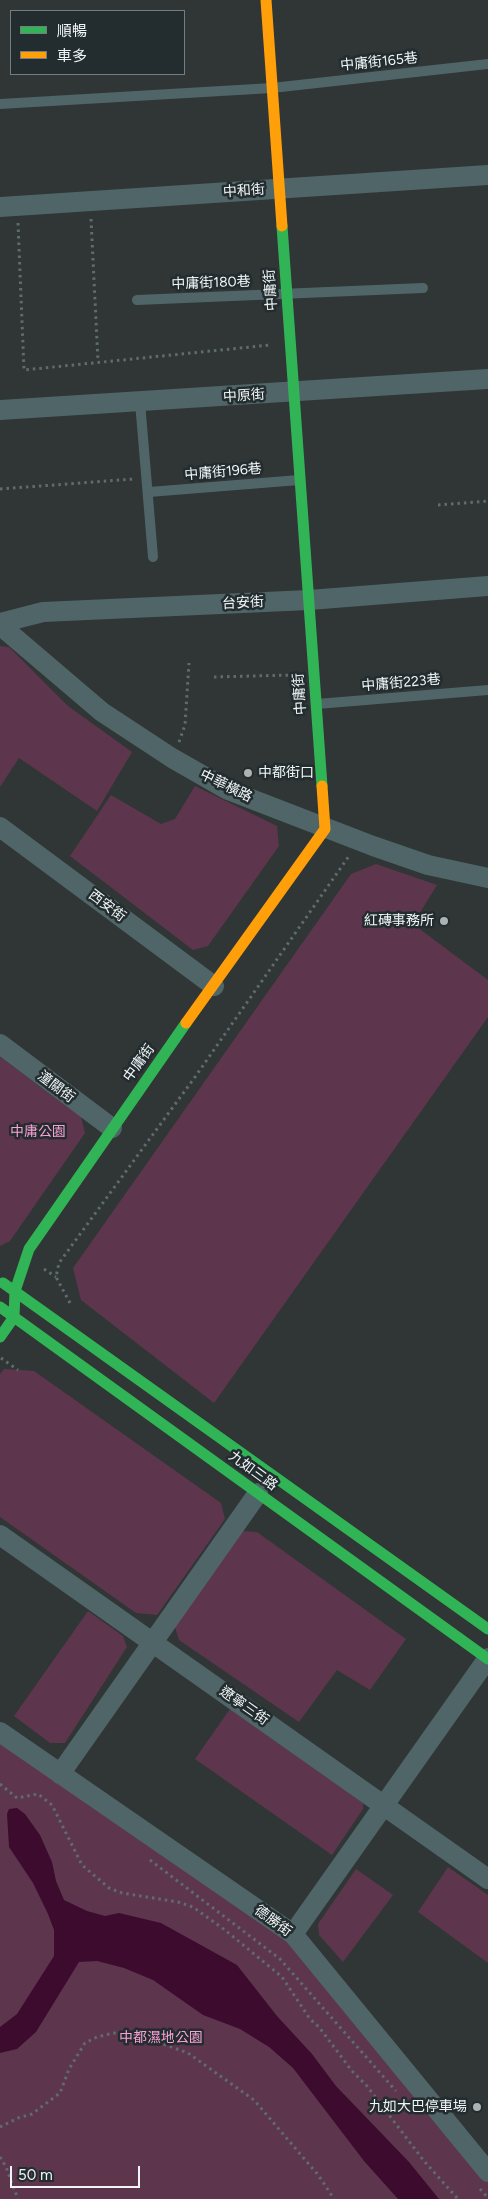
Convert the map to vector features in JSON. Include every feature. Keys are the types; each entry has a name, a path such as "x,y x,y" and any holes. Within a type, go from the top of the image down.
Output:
{"street":[{"name":"中庸街","path":"14,1317 15,1291 29,1249 112,1128 325,830 266,0"},
{"name":"中和街","path":"9,207 488,175"},
{"name":"中原街","path":"0,410 488,379"},
{"name":"台安街","path":"0,624 43,612 309,600 488,586"},
{"name":"中華橫路","path":"0,624 102,712 172,758 228,790 325,830 428,865 488,878"},
{"name":"西安街","path":"0,827 214,986"},
{"name":"潼關街","path":"0,1044 112,1128"},
{"name":"九如三路","path":"0,1280 488,1629"},
{"path":"0,1297 15,1291"},
{"name":"九如三路","path":"0,1307 488,1659"},
{"path":"0,1336 14,1317"},
{"path":"60,1774 258,1493"},
{"name":"遼寧三街","path":"0,1535 488,1879"},
{"path":"293,1934 488,1659"},
{"name":"德勝街","path":"0,1732 293,1934 482,2177"}],"lane":[{"name":"中庸街165巷","path":"0,104 272,88 488,64"},
{"name":"中庸街180巷","path":"137,300 423,288"},
{"path":"140,402 154,556"},
{"name":"中庸街196巷","path":"149,492 300,480"},
{"name":"中庸街223巷","path":"316,704 488,690"}],"path":[{"path":"90,201 98,361"},
{"path":"9,207 24,370 290,343"},
{"path":"0,489 147,478"},
{"path":"438,505 488,501"},
{"path":"172,758 185,725 189,663"},
{"path":"214,677 314,674"},
{"path":"71,1306 56,1277 59,1263 195,1077 331,883 350,854 352,839"},
{"path":"0,1358 18,1370"},
{"path":"0,1784 17,1798 38,1794 52,1805 82,1865 109,1888 122,1893 178,1902 193,1907 225,1930 282,1977 310,2019 319,2027 352,2070 367,2086 424,2161 458,2199"},
{"path":"146,1857 280,1959 397,2093"},
{"path":"0,2128 18,2118 32,2114 60,2093 72,2063 85,2043 97,2037 114,2033 144,2037 188,2053 254,2100 319,2176 334,2199"},
{"path":"0,2157 6,2167 18,2199"},
{"path":"482,2177 488,2198"}],"green space":[{"path":"0,646 9,647 68,706 132,752 97,811 19,758 0,787"},
{"path":"195,786 277,826 279,846 208,946 193,950 70,856 111,795 161,824 175,819"},
{"path":"376,864 437,885 413,924 488,980 488,1017 214,1403 81,1300 73,1268 351,874"},
{"name":"中庸公園","path":"0,1057 81,1117 85,1133 10,1241 0,1246"},
{"path":"4,1369 34,1371 221,1503 225,1519 157,1615 136,1613 0,1517 0,1374"},
{"path":"242,1531 257,1532 406,1639 370,1690 337,1670 299,1722 179,1640 174,1624"},
{"path":"88,1611 123,1636 127,1647 65,1743 50,1743 14,1716"},
{"path":"230,1709 363,1803 363,1809 332,1855 195,1759"},
{"name":"中都濕地公園","path":"0,1735 293,1934 488,2172 488,2199 0,2199"},
{"path":"448,1867 488,1895 488,1963 418,1912"},
{"path":"356,1869 393,1895 343,1962 319,1935 318,1924"}],"shaded area":[{"path":"17,1808 25,1814 40,1835 52,1862 56,1881 64,1900 87,1911 105,1916 119,1913 161,1923 237,1965 277,2016 312,2054 336,2086 409,2162 439,2199 398,2199 364,2161 293,2068 269,2047 240,2029 203,2015 153,1980 124,1968 97,1961 79,1962 36,2032 17,2049 0,2053 0,2027 17,2014 54,1956 54,1930 48,1914 33,1883 9,1847 7,1814 9,1809"}],"traffic: fast":[{"path":"282,226 322,786"},
{"path":"0,1337 14,1317 15,1291 29,1249 186,1023"},
{"path":"3,1283 488,1629"},
{"path":"0,1307 488,1659"}],"traffic: slow":[{"path":"266,0 282,226"},
{"path":"186,1023 325,829 322,786"}],"place":[{"name":"中都街口","path":"248,773"},
{"name":"紅磚事務所","path":"444,921"},
{"name":"九如大巴停車場","path":"477,2107"}]}
